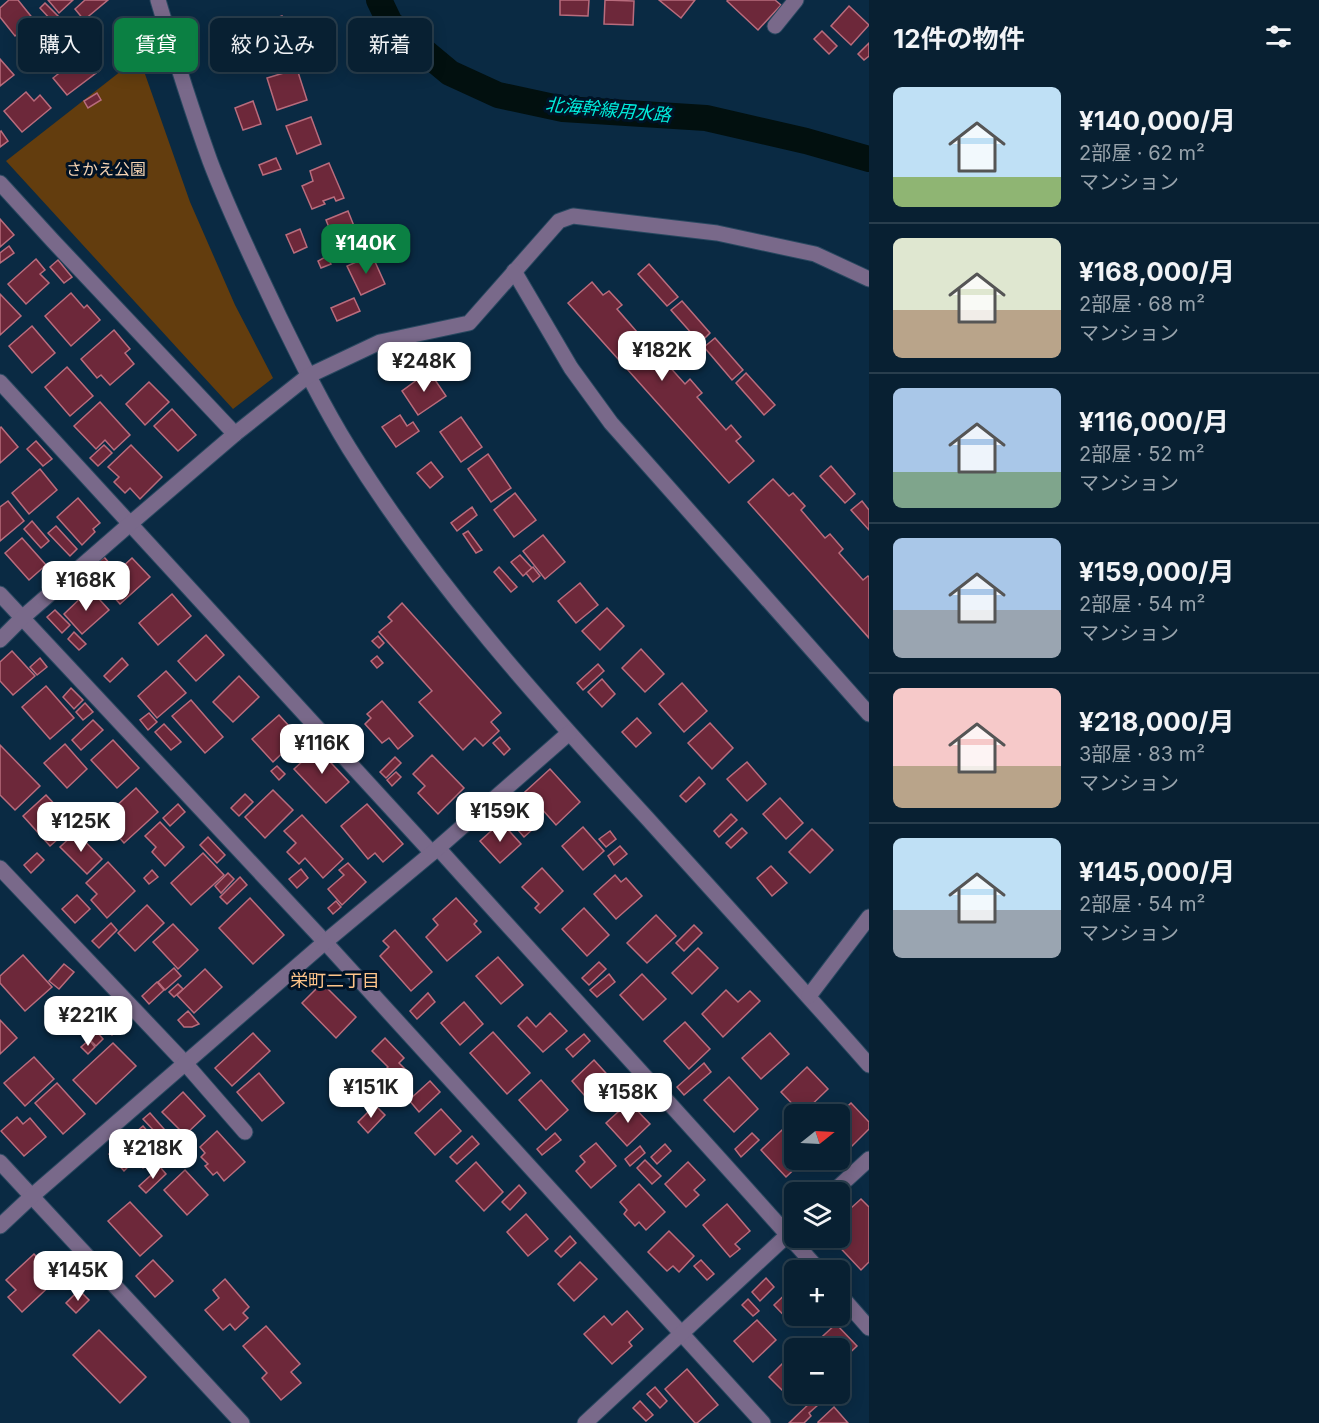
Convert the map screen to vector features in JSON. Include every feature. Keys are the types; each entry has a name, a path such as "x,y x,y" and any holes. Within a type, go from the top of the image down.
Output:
{"street":[{"path":"158,0 211,164 248,251 308,376 349,448 420,553 515,672 869,1065"},
{"path":"775,26 796,0"},
{"path":"0,183 235,434"},
{"path":"0,640 130,522 308,376 380,342 469,323 559,221 573,216 717,233 815,254 869,279"},
{"path":"514,271 571,368 610,423 869,714"},
{"path":"0,382 661,1096 784,1225"},
{"path":"0,594 325,942 763,1423"},
{"path":"0,1226 325,942 435,851 569,734"},
{"path":"0,868 185,1064 245,1132"},
{"path":"808,996 869,917"},
{"path":"844,1182 869,1159"},
{"path":"0,1162 242,1423"},
{"path":"585,1423 784,1239"},
{"path":"850,1306 869,1328"}],"green space":[{"name":"さかえ公園","path":"120,72 144,72 190,202 235,305 273,378 233,409 6,161"}],"building":[{"path":"9,0 18,0 32,18 18,18 18,33 15,36 0,17 0,8"},
{"path":"48,0 73,0 59,13"},
{"path":"85,0 108,0 86,18 82,18 75,9"},
{"path":"560,0 589,0 588,16 560,15"},
{"path":"605,0 634,1 633,25 604,24"},
{"path":"659,0 695,0 681,18"},
{"path":"728,0 775,0 781,5 758,30"},
{"path":"45,3 58,16 49,18 40,8"},
{"path":"849,6 869,25 851,45 831,26"},
{"path":"822,31 837,46 829,54 814,39"},
{"path":"869,43 869,56 864,60 858,54"},
{"path":"0,59 14,75 0,86"},
{"path":"61,72 97,72 67,95 53,78"},
{"path":"287,72 298,72 307,100 277,110 267,78"},
{"path":"26,92 34,101 40,95 51,108 22,132 4,111"},
{"path":"97,93 101,100 88,108 84,101"},
{"path":"253,101 261,124 243,130 235,108"},
{"path":"311,117 321,144 297,154 286,126"},
{"path":"0,132 8,141 0,147"},
{"path":"276,158 281,169 263,175 259,165"},
{"path":"329,163 344,198 336,201 334,197 323,201 325,204 312,209 302,186 313,181 310,171"},
{"path":"348,211 360,241 338,250 326,220"},
{"path":"0,219 14,235 0,247"},
{"path":"300,229 307,247 294,253 286,235"},
{"path":"9,246 14,253 0,263 0,253"},
{"path":"372,255 385,284 361,295 347,266"},
{"path":"327,256 331,264 321,268 318,261"},
{"path":"36,259 45,270 40,274 49,283 26,304 8,284"},
{"path":"58,260 72,277 64,283 50,267"},
{"path":"649,264 678,297 667,306 638,274"},
{"path":"592,282 603,295 609,291 622,305 617,309 644,340 650,335 663,349 658,354 685,384 690,379 702,393 697,397 726,430 731,425 741,437 736,441 754,461 729,483 568,303"},
{"path":"71,293 84,308 87,305 100,320 71,346 45,316"},
{"path":"0,294 21,316 0,335"},
{"path":"354,298 360,311 337,321 331,308"},
{"path":"682,301 710,333 700,343 671,310"},
{"path":"32,326 55,353 32,373 9,346"},
{"path":"114,330 130,349 125,353 134,364 110,385 101,375 97,378 81,359"},
{"path":"715,338 743,370 732,380 704,347"},
{"path":"67,367 93,396 70,416 45,387"},
{"path":"429,371 446,396 418,415 402,391"},
{"path":"746,373 775,405 764,415 736,383"},
{"path":"149,382 169,402 145,425 126,404"},
{"path":"100,402 130,435 114,450 105,440 96,449 74,426"},
{"path":"172,409 196,435 178,451 154,426"},
{"path":"400,415 407,426 413,422 419,431 396,447 382,427"},
{"path":"461,417 482,447 461,462 440,432"},
{"path":"0,428 18,447 0,463"},
{"path":"36,441 52,459 43,466 27,449"},
{"path":"104,445 112,453 98,466 90,458"},
{"path":"131,445 162,477 140,499 130,488 125,493 114,482 119,477 108,467"},
{"path":"488,454 511,488 491,502 468,469"},
{"path":"431,462 443,477 430,488 417,473"},
{"path":"831,466 855,494 845,503 820,476"},
{"path":"40,469 57,490 29,514 12,493"},
{"path":"773,479 789,496 793,493 805,506 801,510 825,538 830,534 843,549 839,553 863,580 869,577 869,638 748,502"},
{"path":"515,493 536,520 514,537 494,510"},
{"path":"78,498 100,523 93,529 95,532 82,545 57,517"},
{"path":"8,501 24,521 0,541 0,507"},
{"path":"862,501 869,510 869,530 851,510"},
{"path":"472,507 477,515 457,531 451,523"},
{"path":"32,521 49,541 41,548 24,529"},
{"path":"56,526 77,549 70,556 48,533"},
{"path":"468,531 482,550 476,553 463,534"},
{"path":"543,535 565,562 545,579 523,551"},
{"path":"22,538 46,565 29,580 5,553"},
{"path":"520,555 532,568 523,576 511,562"},
{"path":"104,557 111,565 97,578 89,570"},
{"path":"132,558 150,577 120,604 103,585"},
{"path":"499,567 517,587 511,592 494,572"},
{"path":"533,567 540,576 533,582 526,573"},
{"path":"580,583 598,605 576,623 558,601"},
{"path":"90,589 109,610 82,634 64,614"},
{"path":"172,594 191,616 158,645 139,623"},
{"path":"402,603 501,713 491,722 499,731 483,746 475,738 463,750 419,702 432,691 379,632 392,621 388,617"},
{"path":"607,608 624,626 600,650 582,631"},
{"path":"55,610 70,625 62,633 47,617"},
{"path":"74,632 86,644 79,650 68,639"},
{"path":"206,635 224,655 196,681 178,661"},
{"path":"378,636 384,643 379,648 372,641"},
{"path":"641,649 664,674 645,692 622,668"},
{"path":"12,651 35,676 13,695 0,681 0,662"},
{"path":"377,656 383,663 377,668 371,661"},
{"path":"40,658 47,667 37,675 30,667"},
{"path":"122,658 128,665 110,682 104,676"},
{"path":"598,664 604,671 583,690 577,683"},
{"path":"166,671 186,693 157,718 138,696"},
{"path":"239,676 259,697 233,722 213,702"},
{"path":"602,679 615,694 602,707 588,692"},
{"path":"682,683 707,711 684,732 659,704"},
{"path":"46,686 74,718 50,739 22,707"},
{"path":"71,688 83,700 74,709 63,697"},
{"path":"191,700 223,737 205,753 172,716"},
{"path":"382,701 413,736 398,749 389,738 382,743 365,724 371,718 367,714"},
{"path":"85,703 93,712 83,720 76,712"},
{"path":"149,713 157,722 148,730 140,720"},
{"path":"279,715 299,737 273,762 252,739"},
{"path":"637,718 651,733 636,747 622,732"},
{"path":"93,720 103,730 81,750 72,740"},
{"path":"710,723 733,748 712,769 688,743"},
{"path":"164,724 181,742 171,750 155,732"},
{"path":"500,737 510,749 504,755 493,743"},
{"path":"113,740 139,768 117,788 91,760"},
{"path":"65,744 87,769 67,788 44,763"},
{"path":"0,745 40,786 15,810 0,795"},
{"path":"317,748 349,782 326,803 294,769"},
{"path":"432,755 464,788 438,814 418,793 425,786 413,774"},
{"path":"395,757 401,763 386,778 380,772"},
{"path":"747,762 766,784 747,801 727,779"},
{"path":"277,766 285,774 279,780 271,771"},
{"path":"550,769 580,802 556,825 541,808 531,818 515,801"},
{"path":"396,772 401,777 392,786 387,780"},
{"path":"699,777 705,784 686,802 680,796"},
{"path":"136,788 158,812 124,843 108,825 120,814 114,808"},
{"path":"273,790 293,810 265,838 245,817"},
{"path":"245,794 253,802 239,816 231,808"},
{"path":"46,795 74,825 50,846 23,816"},
{"path":"780,798 803,823 786,839 763,814"},
{"path":"178,804 185,812 170,826 163,818"},
{"path":"367,804 403,844 383,862 375,853 368,859 341,826"},
{"path":"512,805 533,829 524,837 503,813"},
{"path":"731,814 737,820 719,837 714,831"},
{"path":"302,815 343,859 323,878 305,858 299,864 287,852 296,843 284,831"},
{"path":"160,822 184,847 165,866 152,852 156,847 145,836"},
{"path":"501,822 521,844 500,863 480,841"},
{"path":"583,827 604,851 583,870 562,846"},
{"path":"742,828 747,833 731,848 726,843"},
{"path":"812,829 833,850 810,873 789,852"},
{"path":"610,831 616,839 606,847 599,839"},
{"path":"76,832 102,859 87,874 60,847"},
{"path":"208,837 225,855 217,863 200,845"},
{"path":"620,846 627,854 614,865 608,856"},
{"path":"37,853 44,860 31,873 24,865"},
{"path":"203,853 224,875 191,905 171,883"},
{"path":"108,862 135,891 107,918 91,900 97,894 86,883"},
{"path":"348,863 366,882 342,905 328,889 344,875 339,870"},
{"path":"771,866 787,883 772,896 757,878"},
{"path":"542,868 563,891 540,913 535,908 539,904 522,887"},
{"path":"301,869 308,878 297,888 289,879"},
{"path":"152,870 158,877 149,884 144,878"},
{"path":"228,873 234,879 221,893 215,886"},
{"path":"615,875 621,882 626,878 642,896 616,919 594,894"},
{"path":"240,877 247,885 227,904 220,897"},
{"path":"77,895 90,909 75,923 62,909"},
{"path":"250,898 284,935 253,964 219,928"},
{"path":"456,898 477,921 474,924 481,932 447,961 426,937 438,925 433,919"},
{"path":"336,901 341,907 333,914 328,908"},
{"path":"147,905 164,923 135,951 118,933"},
{"path":"584,908 609,935 587,956 562,929"},
{"path":"656,915 676,936 647,963 627,943"},
{"path":"111,923 117,930 99,948 92,941"},
{"path":"173,924 198,950 178,969 153,942"},
{"path":"694,925 702,933 684,951 676,943"},
{"path":"395,930 432,972 411,991 380,956 389,947 383,941"},
{"path":"698,948 718,968 692,994 672,973"},
{"path":"23,955 52,987 25,1011 0,983 0,976"},
{"path":"498,957 523,985 501,1004 476,976"},
{"path":"599,962 606,969 589,985 582,978"},
{"path":"64,964 74,972 59,989 49,981"},
{"path":"174,968 181,976 165,990 158,982"},
{"path":"205,969 222,987 194,1013 177,995"},
{"path":"609,974 615,982 597,997 590,990"},
{"path":"642,974 666,999 643,1020 620,995"},
{"path":"157,982 164,990 149,1004 142,996"},
{"path":"322,983 356,1017 336,1038 302,1003"},
{"path":"178,984 183,989 174,997 169,992"},
{"path":"726,990 738,1002 750,991 760,1001 723,1037 702,1014"},
{"path":"428,993 435,1002 417,1019 410,1011"},
{"path":"464,1002 483,1024 460,1045 441,1023"},
{"path":"188,1011 199,1024 184,1027 178,1020"},
{"path":"550,1013 567,1031 543,1052 518,1026 527,1017 536,1027"},
{"path":"120,1015 127,1022 112,1035 106,1028"},
{"path":"0,1020 17,1038 0,1054"},
{"path":"685,1022 710,1049 689,1069 664,1041"},
{"path":"97,1032 103,1039 96,1046 89,1039"},
{"path":"493,1032 530,1073 507,1094 470,1053"},
{"path":"253,1033 270,1051 232,1086 215,1068"},
{"path":"770,1033 789,1054 761,1079 742,1058"},
{"path":"584,1034 590,1041 573,1057 566,1049"},
{"path":"385,1038 404,1058 399,1063 412,1076 387,1100 371,1084 388,1067 372,1051"},
{"path":"89,1040 95,1047 88,1054 81,1047"},
{"path":"113,1043 136,1066 96,1104 73,1080"},
{"path":"34,1057 54,1079 25,1106 4,1083"},
{"path":"594,1060 614,1082 591,1103 572,1081"},
{"path":"704,1063 711,1072 684,1095 677,1087"},
{"path":"807,1067 828,1089 812,1104 792,1104 781,1092"},
{"path":"259,1073 284,1103 262,1121 237,1092"},
{"path":"729,1077 758,1109 734,1132 704,1100"},
{"path":"541,1080 568,1110 546,1130 519,1100"},
{"path":"430,1081 440,1092 419,1112 409,1100"},
{"path":"57,1083 85,1114 63,1134 35,1103"},
{"path":"183,1092 205,1116 185,1135 162,1112"},
{"path":"629,1102 650,1124 627,1146 606,1123"},
{"path":"851,1103 869,1122 869,1129 850,1148 850,1104"},
{"path":"375,1105 385,1115 368,1133 358,1122"},
{"path":"441,1109 461,1131 435,1155 415,1133"},
{"path":"150,1113 164,1129 158,1135 143,1119"},
{"path":"17,1117 23,1124 30,1118 46,1137 24,1156 1,1131"},
{"path":"143,1126 164,1150 143,1168 122,1144"},
{"path":"782,1130 784,1132 784,1170 793,1170 786,1177 761,1150"},
{"path":"217,1131 245,1162 224,1181 217,1172 213,1175 205,1166 208,1164 201,1157 205,1153 200,1147"},
{"path":"555,1133 561,1140 542,1155 537,1149"},
{"path":"752,1133 759,1140 741,1157 735,1149"},
{"path":"472,1136 479,1144 457,1164 450,1157"},
{"path":"596,1143 616,1166 591,1188 576,1171 585,1162 580,1156"},
{"path":"665,1144 671,1151 657,1164 651,1157"},
{"path":"118,1146 133,1162 124,1171 109,1154"},
{"path":"640,1146 645,1153 630,1166 625,1159"},
{"path":"645,1160 661,1176 652,1184 637,1168"},
{"path":"476,1162 503,1192 484,1211 456,1181"},
{"path":"688,1162 705,1180 694,1190 699,1195 686,1207 665,1184"},
{"path":"160,1167 166,1174 146,1193 139,1186"},
{"path":"185,1170 208,1195 187,1215 164,1190"},
{"path":"639,1184 665,1212 646,1230 639,1222 635,1226 624,1214 627,1210 620,1202"},
{"path":"519,1185 526,1193 510,1210 502,1202"},
{"path":"861,1199 869,1207 869,1262 861,1270 840,1248 850,1248 850,1209"},
{"path":"130,1202 162,1236 140,1256 108,1221"},
{"path":"727,1204 750,1231 735,1244 740,1249 730,1257 703,1225"},
{"path":"526,1214 548,1239 528,1256 507,1232"},
{"path":"669,1231 694,1256 679,1272 673,1266 667,1271 648,1252"},
{"path":"570,1236 576,1243 561,1257 555,1251"},
{"path":"34,1254 57,1279 22,1312 8,1297 16,1290 6,1280"},
{"path":"153,1260 173,1281 155,1297 136,1276"},
{"path":"701,1260 714,1274 707,1280 694,1266"},
{"path":"580,1262 597,1279 574,1301 558,1284"},
{"path":"766,1278 774,1287 760,1301 752,1292"},
{"path":"225,1279 249,1307 243,1313 248,1318 235,1330 230,1324 223,1330 205,1310 219,1298 213,1290"},
{"path":"79,1290 89,1300 76,1313 66,1303"},
{"path":"784,1295 784,1316 774,1305"},
{"path":"748,1299 759,1311 753,1316 742,1305"},
{"path":"627,1311 643,1329 629,1342 632,1346 612,1364 584,1334 604,1316 612,1325"},
{"path":"757,1320 776,1340 753,1362 734,1341"},
{"path":"266,1326 300,1364 291,1372 301,1383 281,1400 262,1378 267,1373 243,1346"},
{"path":"834,1326 838,1326 849,1338 821,1338"},
{"path":"99,1330 146,1377 120,1403 73,1355"},
{"path":"850,1339 857,1346 850,1353"},
{"path":"784,1362 784,1392 769,1377"},
{"path":"687,1369 718,1405 697,1423 665,1389"},
{"path":"655,1387 667,1401 660,1408 647,1394"},
{"path":"640,1401 653,1415 646,1421 633,1408"},
{"path":"809,1404 818,1405 809,1413 811,1416 804,1423 789,1423"},
{"path":"834,1407 848,1423 818,1423 818,1422"}],"waterway":[{"name":"北海幹線用水路","path":"379,0 390,23 450,73 498,95 563,109 706,118 806,141 869,159"}],"district":[{"name":"栄町二丁目","path":"335,981"}]}
